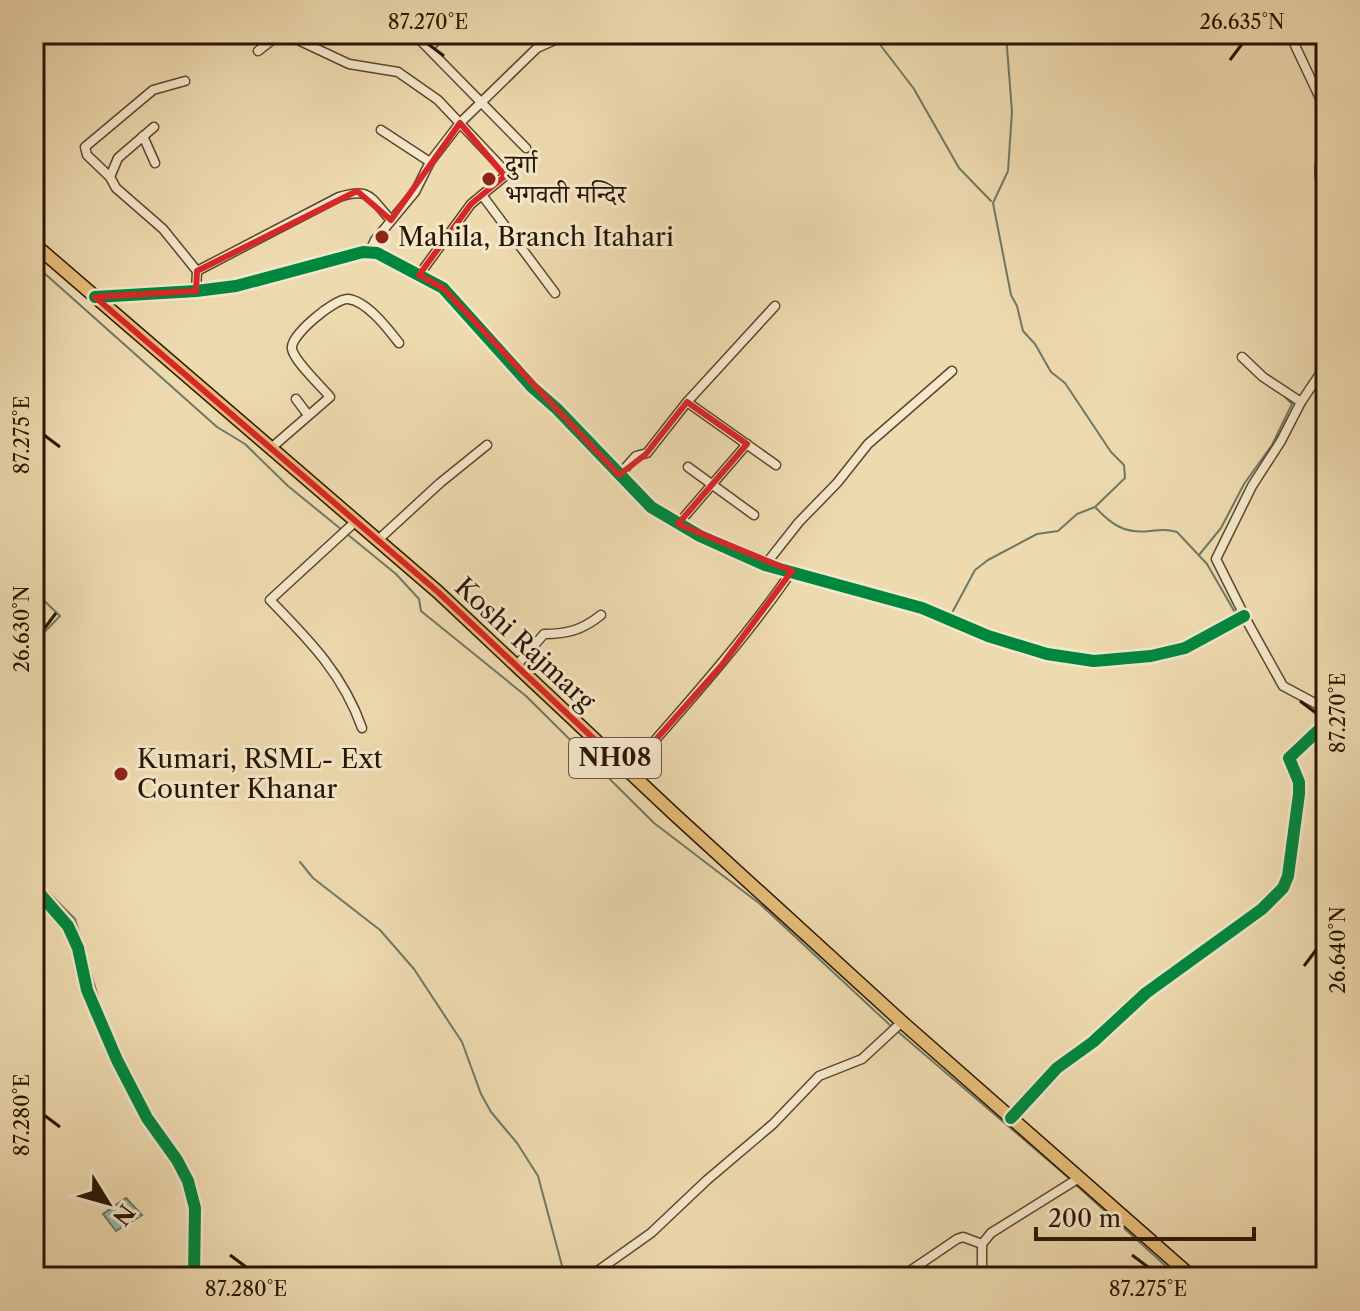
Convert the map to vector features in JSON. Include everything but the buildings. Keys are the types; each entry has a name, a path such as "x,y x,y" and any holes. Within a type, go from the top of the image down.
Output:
{"main road":[{"name":"Koshi Rajmarg","path":"34,244 378,540 517,665 897,1027 1011,1118 1192,1277"}],"street":[{"path":"258,51 280,34"},
{"path":"291,34 349,64 398,72 438,100 505,171 505,176 471,204 419,275"},
{"path":"414,34 526,148"},
{"path":"429,48 442,34"},
{"path":"370,251 375,240 415,192 430,162 460,123 537,48 557,39 567,39 573,34"},
{"path":"1292,39 1326,111"},
{"path":"185,81 153,90 85,147 87,155 110,177 116,188 163,229 197,271 196,291"},
{"path":"110,177 118,158 154,127"},
{"path":"381,130 430,162"},
{"path":"143,136 155,163"},
{"path":"1326,143 1319,165 1326,196"},
{"path":"197,271 339,197 357,191 366,194 391,220"},
{"path":"482,195 555,293"},
{"path":"95,297 236,286 370,251 443,288 532,387 651,507 678,524 765,565 922,608 988,636 1047,654 1094,661 1151,656 1185,648 1244,616"},
{"path":"270,449 330,397 295,357 291,348 298,333 339,300 349,299 360,303 399,343"},
{"path":"619,475 636,456 647,453 687,402 775,306"},
{"path":"1242,357 1263,377 1301,402"},
{"path":"1326,365 1301,402 1239,510 1216,559 1283,686 1326,709"},
{"path":"765,565 868,444 952,371"},
{"path":"296,399 308,415"},
{"path":"687,402 776,465"},
{"path":"678,524 715,485 747,444"},
{"path":"378,540 487,445"},
{"path":"688,467 754,515"},
{"path":"355,522 270,600 330,665 353,701 362,728"},
{"path":"628,771 721,666 792,571"},
{"path":"517,665 544,634 563,634 583,629 601,615"},
{"path":"1011,1118 1057,1068 1093,1042 1146,993 1262,909 1283,888 1288,876 1299,794 1299,782 1289,758 1326,723"},
{"path":"34,887 54,906 68,926 78,948 87,990 117,1060 147,1118 188,1181 195,1208 194,1277"},
{"path":"589,1277 651,1233 773,1124 819,1076 862,1059 897,1027"},
{"path":"982,1277 982,1244 1004,1224 1079,1178"},
{"path":"901,1277 957,1239 963,1237 982,1244"}],"highlighted area":[{"path":"460,123 505,176 471,204 419,275 443,288 619,475 646,454 687,402 747,444 678,524 792,571 721,666 628,771 438,592 95,297 196,291 197,271 357,191 391,220"}],"shaded area":[{"path":"126,1198 142,1215 116,1231 103,1214"}],"waterway":[{"path":"872,34 914,89 959,168 991,201"},
{"path":"953,611 975,570 1037,534 1058,531 1077,514 1095,507 1125,478 1124,465 1111,452 1065,383 1051,372 1035,344 1023,331 1011,295 993,203 1008,171 1012,112 1006,34"},
{"path":"34,264 217,427 245,444 288,486 342,530"},
{"path":"1199,555 1221,528 1244,484 1272,445 1292,404 1284,396"},
{"path":"1096,508 1126,530 1177,532 1207,564 1237,616"},
{"path":"347,534 396,574 419,599 421,611 526,696 654,823 760,904 891,1026"},
{"path":"34,591 60,616 34,643"},
{"path":"300,862 313,878 380,930 414,969 462,1042 491,1112 517,1143 538,1176 565,1277"},
{"path":"34,878 75,919 106,1024"},
{"path":"63,927 93,1015"},
{"path":"896,1030 1070,1179"},
{"path":"108,1050 139,1112"},
{"path":"165,1150 186,1186"},
{"path":"192,1179 198,1198 199,1220"},
{"path":"1075,1184 1178,1277"}],"cycle path":[{"path":"95,297 236,286 363,252 377,253 443,288 532,387 651,507 700,536 765,565 922,608 988,636 1047,654 1094,661 1151,656 1185,648 1244,616"},
{"path":"1011,1118 1057,1068 1093,1042 1146,993 1262,909 1283,888 1288,876 1299,794 1299,782 1289,758 1326,723"},
{"path":"34,887 68,926 78,948 87,990 117,1060 147,1118 188,1181 195,1208 194,1277"}],"place":[{"name":"दुर्गा भगवती मन्दिर","path":"489,179"},
{"name":"Mahila, Branch Itahari","path":"382,237"},
{"name":"Kumari, RSML- Ext Counter Khanar","path":"121,774"}]}
